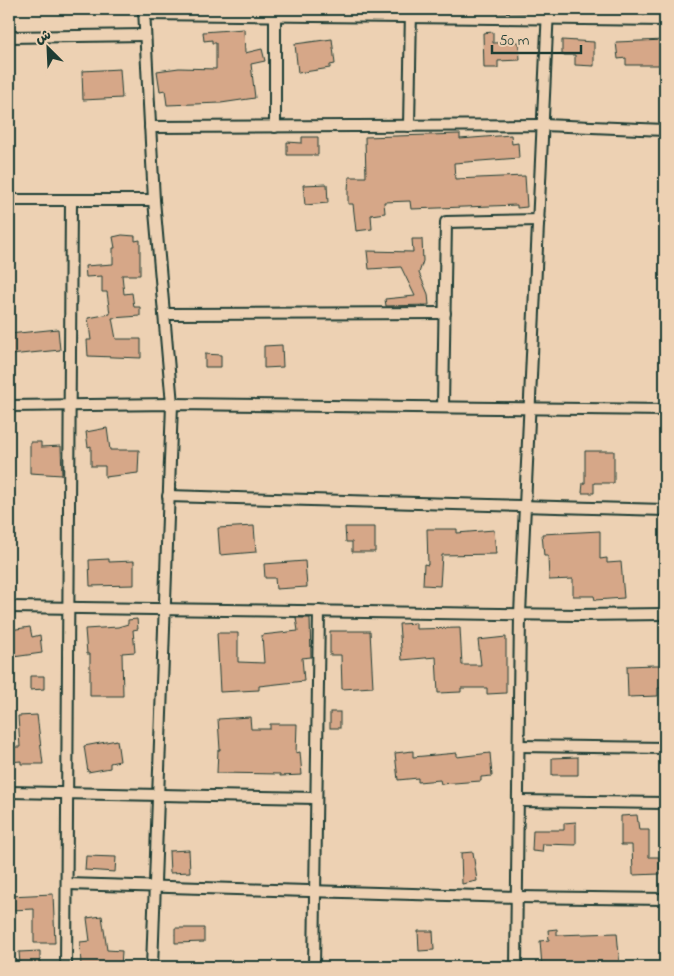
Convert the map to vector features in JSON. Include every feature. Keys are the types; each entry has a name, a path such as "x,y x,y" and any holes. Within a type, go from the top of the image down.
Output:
{"street":[{"path":"152,967 172,404 154,200 144,11 548,14 665,20"},
{"path":"275,12 276,127"},
{"path":"409,126 411,13"},
{"path":"516,967 520,614 548,14"},
{"path":"9,37 145,35"},
{"path":"150,127 543,125 665,130"},
{"path":"9,200 154,200"},
{"path":"66,967 71,200"},
{"path":"443,407 446,222 538,220"},
{"path":"164,314 445,313"},
{"path":"9,406 172,404 665,410"},
{"path":"168,496 665,510"},
{"path":"9,607 520,614 665,614"},
{"path":"314,967 319,611"},
{"path":"518,746 665,748"},
{"path":"9,792 316,798"},
{"path":"518,801 665,803"},
{"path":"67,884 517,897 665,898"}],"building":[{"path":"244,29 245,53 262,49 265,61 251,64 255,98 221,103 167,105 165,90 160,91 157,71 179,68 216,69 216,43 212,43 212,40 204,41 203,32"},
{"path":"493,32 493,43 519,42 520,60 498,61 498,68 484,68 483,33"},
{"path":"332,39 335,64 330,65 330,68 298,73 295,44"},
{"path":"562,40 594,42 594,66 575,65 575,55 562,55"},
{"path":"665,40 665,65 626,65 626,58 618,59 616,42"},
{"path":"120,69 122,98 83,100 82,71"},
{"path":"460,134 460,139 511,135 512,144 518,143 519,158 454,163 455,179 525,176 527,207 517,208 517,205 411,209 410,201 384,202 385,213 371,215 372,229 356,231 353,204 348,204 349,177 366,177 365,137"},
{"path":"302,137 318,137 318,155 287,155 287,142 302,143"},
{"path":"327,184 328,203 305,205 303,185"},
{"path":"122,235 135,236 135,241 140,240 140,275 122,275 124,294 132,293 134,307 140,307 140,316 112,318 116,339 141,339 141,358 88,356 87,340 91,340 88,318 110,314 107,292 102,292 102,276 86,277 85,266 113,264 113,248 115,248 113,237"},
{"path":"412,239 422,239 423,261 419,273 428,294 429,305 386,306 385,299 415,296 401,267 369,269 367,251 413,252"},
{"path":"58,329 60,350 10,355 9,334"},
{"path":"282,345 283,367 264,368 264,346"},
{"path":"205,354 221,355 221,367 205,367"},
{"path":"107,428 110,450 139,450 138,473 105,477 105,466 91,466 91,446 88,447 86,432"},
{"path":"30,442 41,442 41,447 61,446 62,475 30,473"},
{"path":"585,451 614,451 614,483 594,483 594,493 582,493 583,483 585,483"},
{"path":"254,526 256,552 220,555 218,528"},
{"path":"345,527 375,527 375,552 352,552 352,542 346,542"},
{"path":"427,529 457,529 457,533 494,530 496,554 442,555 440,586 423,585 424,564 428,565"},
{"path":"600,531 600,559 607,558 607,563 621,562 624,598 595,600 594,596 573,596 573,579 549,580 548,556 544,556 542,534"},
{"path":"109,559 109,562 134,561 134,585 90,586 89,560"},
{"path":"305,561 307,587 276,589 275,578 265,578 264,564"},
{"path":"296,618 310,618 311,657 302,658 304,681 259,686 259,690 220,692 217,633 238,633 238,662 264,663 262,635 298,631"},
{"path":"137,619 138,629 133,630 135,652 122,653 123,696 90,696 90,654 87,654 85,629 118,627 128,624 128,620"},
{"path":"416,623 416,629 460,628 462,665 481,665 478,640 506,637 506,693 487,694 487,688 461,688 461,692 438,693 436,657 402,660 399,624"},
{"path":"30,627 32,637 40,635 42,653 13,657 10,630"},
{"path":"330,631 370,631 373,687 342,689 341,655 330,655"},
{"path":"665,665 664,688 658,688 658,696 628,697 627,666"},
{"path":"30,676 44,676 44,689 30,690"},
{"path":"330,712 340,712 340,728 330,728"},
{"path":"37,715 43,764 21,764 21,761 9,762 9,747 20,747 18,716"},
{"path":"250,717 251,729 270,729 270,724 297,724 296,753 300,752 302,775 280,776 280,774 217,773 218,750 220,750 218,719"},
{"path":"117,740 120,761 110,763 110,768 88,772 84,746"},
{"path":"413,751 413,757 457,753 457,757 490,753 492,776 481,777 481,781 441,784 440,780 418,782 418,778 398,780 395,753"},
{"path":"578,757 578,775 552,775 552,758"},
{"path":"637,815 639,830 649,830 649,857 659,857 660,874 633,875 632,845 621,845 621,816"},
{"path":"576,822 576,845 543,844 542,852 532,851 533,830 564,830 564,823"},
{"path":"189,850 190,872 170,873 169,851"},
{"path":"473,852 477,881 462,884 461,853"},
{"path":"86,856 116,857 115,872 85,870"},
{"path":"53,894 55,943 34,943 34,909 9,910 9,896"},
{"path":"102,916 107,950 122,951 121,967 81,967 80,942 90,941 87,918"},
{"path":"175,928 204,928 204,942 175,943"},
{"path":"557,929 557,935 617,933 620,967 542,966 540,941 549,940 548,930"},
{"path":"418,931 433,931 434,950 419,951"},
{"path":"40,951 40,963 20,964 19,952"}]}
